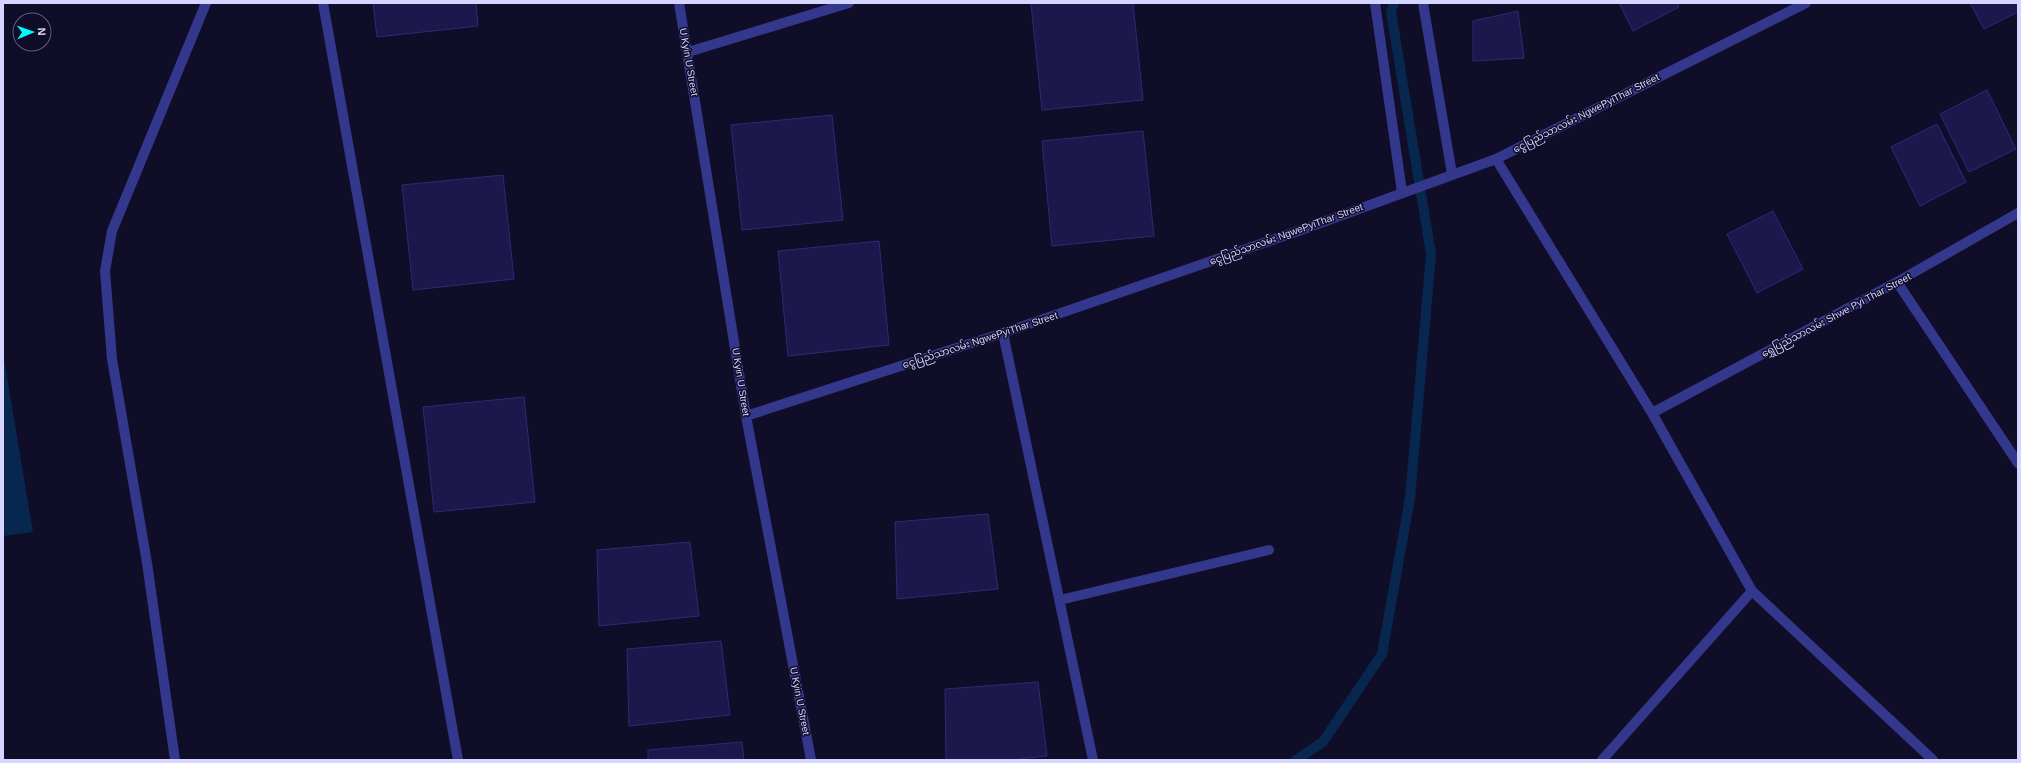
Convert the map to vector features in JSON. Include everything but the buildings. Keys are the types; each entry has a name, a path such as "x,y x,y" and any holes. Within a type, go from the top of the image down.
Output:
{"street":[{"path":"175,760 147,563 112,359 105,271 112,231 206,3"},
{"path":"323,3 458,760"},
{"name":"U Kyin U Street","path":"679,3 746,416 811,760"},
{"path":"688,52 849,3"},
{"path":"1375,3 1402,192"},
{"path":"1423,3 1452,174"},
{"name":"ငွေပြည်သာလမ်း NgwePyiThar Street","path":"746,416 1003,333 1304,229 1496,159 1806,3"},
{"path":"1496,159 1652,413 1752,591 1933,760"},
{"name":"ရွှေပြည်သာလမ်း Shwe Pyi Thar Street","path":"1652,413 1897,282 2018,213"},
{"path":"1897,282 2018,463"},
{"path":"1003,333 1093,760"},
{"path":"1060,600 1269,550"},
{"path":"1602,760 1752,591"}],"water":[{"path":"3,353 33,532 3,536"}],"waterway":[{"path":"1296,760 1323,742 1382,654 1410,498 1431,254 1391,12 1394,3"}]}
